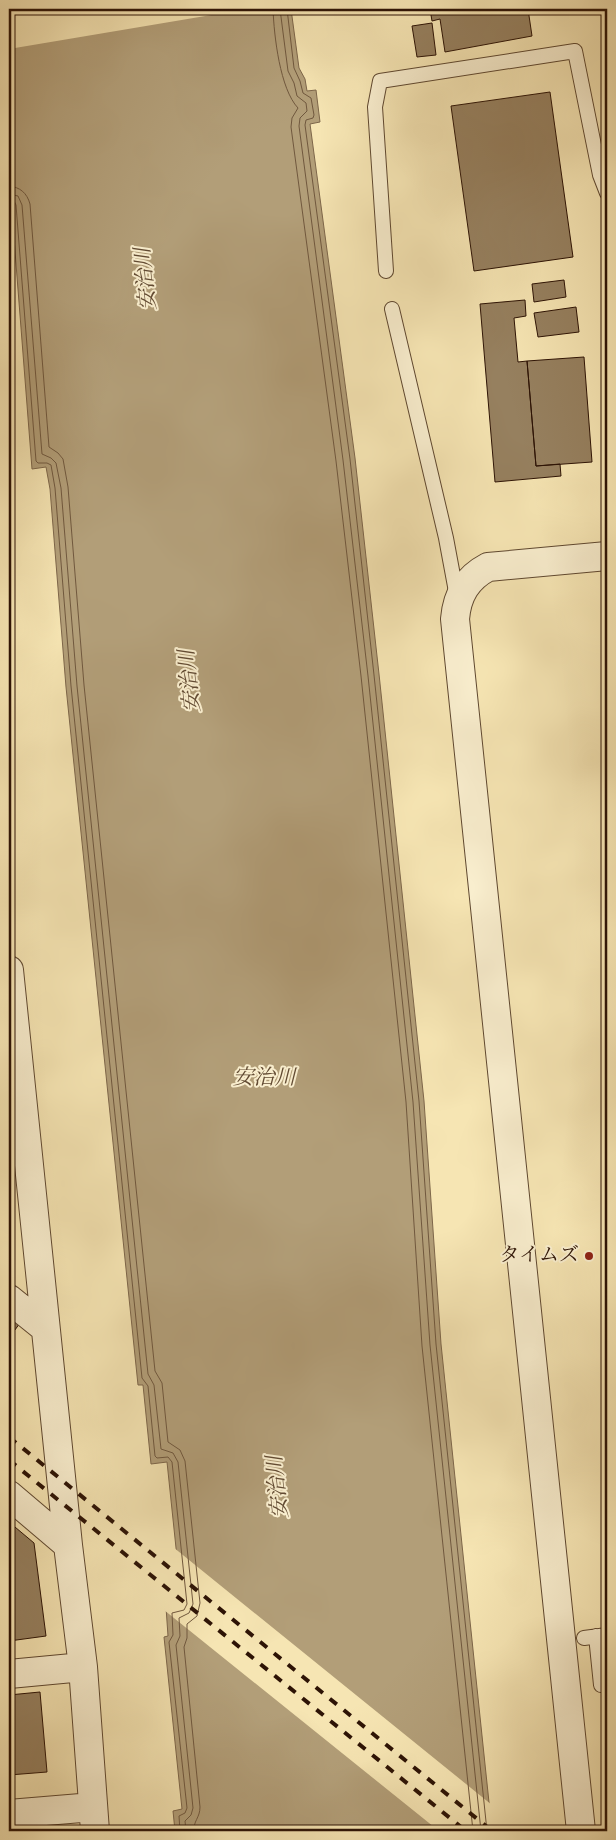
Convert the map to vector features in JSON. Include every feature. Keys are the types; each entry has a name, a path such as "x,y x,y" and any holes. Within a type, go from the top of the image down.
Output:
{"street":[{"path":"581,1831 455,619 458,600 469,581 488,567 607,556"},
{"path":"9,970 45,1328 83,1666 94,1819 9,1814"},
{"path":"9,1299 45,1328"},
{"path":"9,1495 68,1544"},
{"path":"9,1674 83,1666"}],"lane":[{"path":"386,271 375,107 380,81 575,51 600,175 607,193"},
{"path":"392,309 446,538 458,600"},
{"path":"596,1636 601,1685 607,1684"},
{"path":"607,1648 605,1648 607,1671"}],"water":[{"name":"安治川","path":"9,9 291,9 299,68 305,79 307,91 316,90 320,122 310,124 355,458 379,674 424,1101 441,1344 492,1831 175,1831 173,1811 182,1809 164,1637 168,1636 166,1607 182,1605 167,1462 151,1464 143,1385 138,1385 66,687 50,489 46,467 32,469 9,174"}],"pier":[{"path":"9,9 247,9 9,49"},
{"path":"173,1547 492,1805 494,1831 439,1831 164,1610 165,1605 179,1603"}],"building":[{"path":"430,9 528,9 532,36 445,52 440,19 432,21"},
{"path":"432,23 436,55 417,57 412,26"},
{"path":"550,92 573,257 474,271 451,106"},
{"path":"564,280 566,297 534,302 532,284"},
{"path":"525,300 526,316 514,318 518,362 527,361 536,466 560,464 561,476 495,482 480,304"},
{"path":"576,307 579,332 538,337 534,313"},
{"path":"584,357 592,462 536,466 527,361"},
{"path":"9,1313 20,1323 9,1338"},
{"path":"9,1522 34,1543 46,1636 9,1641"},
{"path":"40,1692 47,1772 9,1775 9,1695"}],"railway":[{"path":"9,1437 492,1831"},
{"path":"9,1460 466,1831"}],"place":[{"name":"タイムズ","path":"589,1256"}]}
